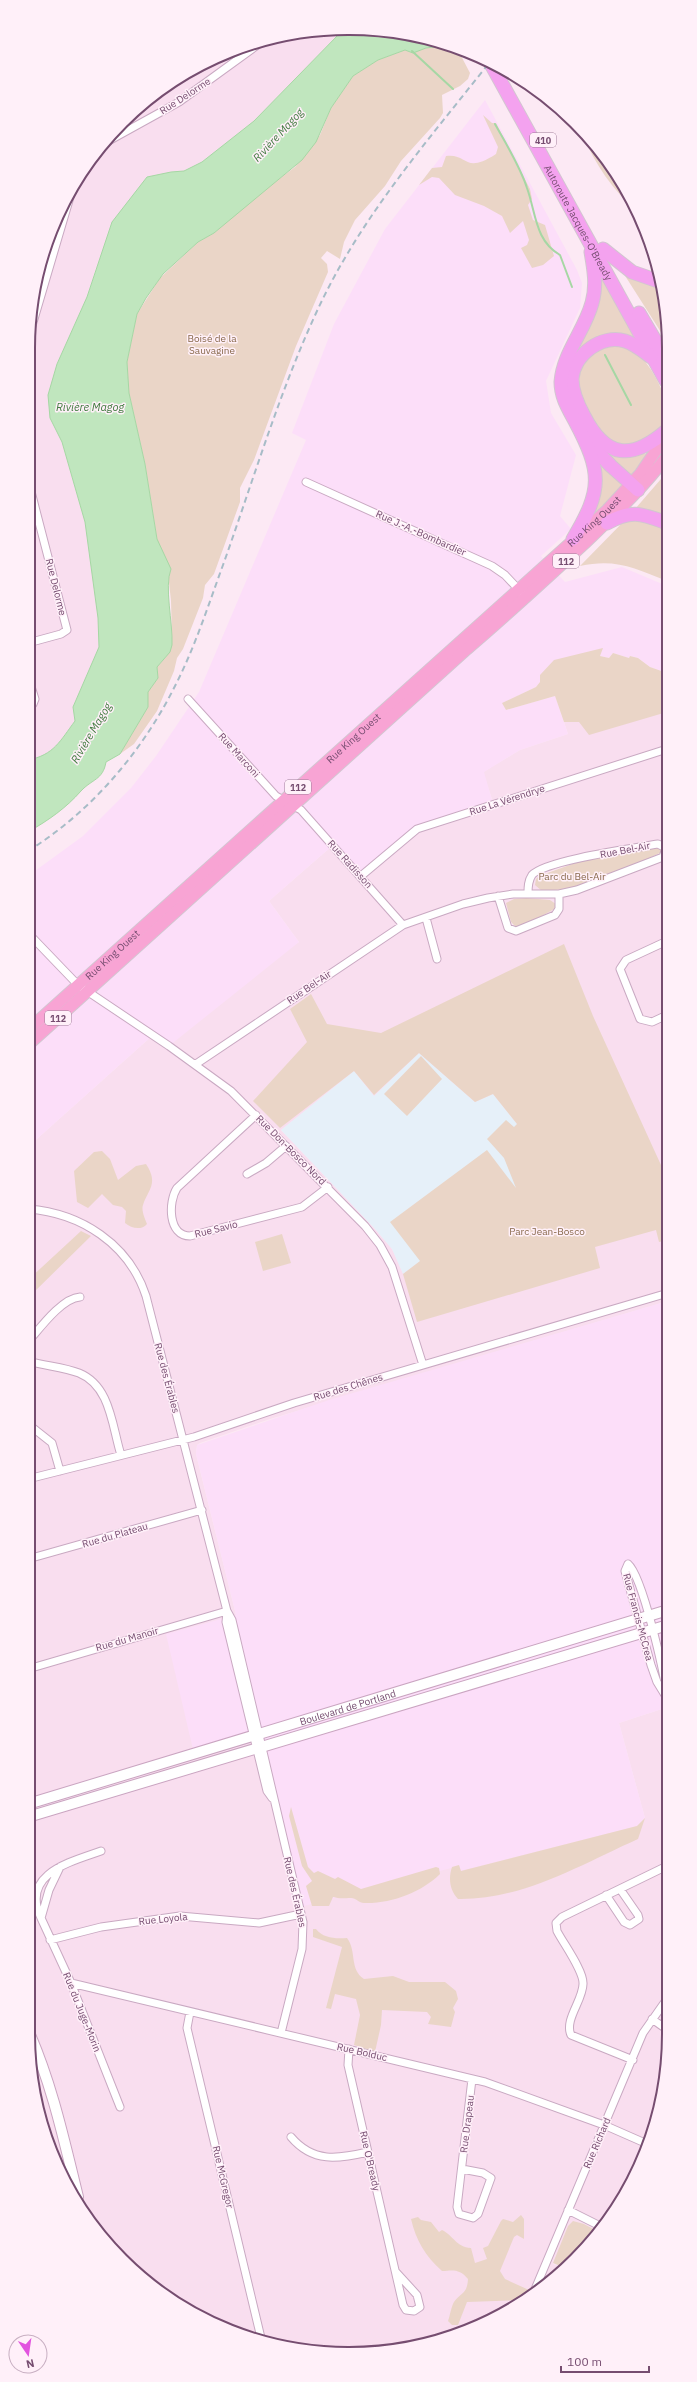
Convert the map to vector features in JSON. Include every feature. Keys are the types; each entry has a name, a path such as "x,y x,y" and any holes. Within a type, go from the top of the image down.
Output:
{"highway":[{"name":"Autoroute Jacques-O'Bready","path":"500,74 590,244 661,360"},
{"name":"Autoroute Jacques-O'Bready","path":"500,74 603,249 661,360"},
{"path":"573,539 590,511 596,490 594,464 583,437 564,401 561,381 567,358 593,300 595,281 590,244"},
{"path":"603,249 629,270 654,280"},
{"path":"661,360 631,343 619,340 605,341 591,347 583,355 574,372 572,385 579,406 594,433 612,448 621,451 639,450 651,444 662,434"},
{"path":"583,437 611,466 635,487"},
{"path":"607,523 630,513 642,514 662,521"}],"main road":[{"name":"Rue King Ouest","path":"35,1039 294,805 526,599 607,523 635,487 662,443"},
{"name":"Rue King Ouest","path":"35,1024 573,539 635,487 662,460"},
{"name":"Boulevard de Portland","path":"35,1802 662,1612"},
{"name":"Boulevard de Portland","path":"35,1815 662,1627"},
{"path":"36,2047 53,2096 76,2188"}],"street":[{"name":"Rue Delorme","path":"120,135 179,102 248,52"},
{"path":"42,284 64,218"},
{"name":"Rue J.-A.-Bombardier","path":"306,482 484,562 499,570 526,599"},
{"name":"Rue Delorme","path":"35,516 67,630 61,634 35,641"},
{"name":"Rue Marconi","path":"188,699 252,771 283,801 294,805"},
{"name":"Rue La Vérendrye","path":"361,876 417,830 662,751"},
{"name":"Rue Radisson","path":"294,805 361,876 403,925"},
{"name":"Rue Bel-Air","path":"528,893 530,880 535,873 566,862 658,844 662,846"},
{"name":"Rue Bel-Air","path":"196,1064 403,925 463,904 498,896 528,893 559,894 600,883 662,857"},
{"path":"498,896 508,928 516,931 555,915 559,909 559,894"},
{"path":"426,918 437,959"},
{"name":"Rue Don-Bosco Nord","path":"35,940 78,985 87,992 196,1064 231,1091 328,1187 365,1226 387,1256 397,1279 423,1365"},
{"path":"662,943 626,960 620,969 640,1019 644,1022 652,1022 662,1017"},
{"name":"Rue Savio","path":"256,1115 177,1188 170,1205 176,1228 180,1233 190,1236 302,1207 328,1187"},
{"path":"247,1174 266,1163 286,1146"},
{"name":"Rue des Érables","path":"35,1210 50,1212 84,1223 103,1236 129,1261 141,1280 146,1296 227,1611 232,1620 260,1747 267,1791 272,1798 301,1914 304,1931 302,1949 281,2033"},
{"name":"Rue des Chênes","path":"35,1477 184,1440 423,1365 662,1295"},
{"path":"35,1334 64,1303 71,1299 80,1297"},
{"path":"35,1363 78,1373 96,1385 106,1401 121,1455"},
{"path":"35,1430 52,1443 60,1471"},
{"name":"Rue du Plateau","path":"35,1557 202,1510"},
{"name":"Rue Francis-McCrea","path":"662,1668 634,1569 628,1564 625,1571 637,1620 657,1682 662,1689"},
{"name":"Rue du Manoir","path":"35,1667 227,1611"},
{"name":"Rue du Juge-Morin","path":"101,1851 60,1867 46,1875 39,1885 37,1906 50,1940 71,1983 120,2107"},
{"path":"41,1918 49,1890 60,1867"},
{"path":"633,2060 571,2035 570,2025 583,1984 578,1968 557,1931 556,1923 562,1917 662,1868"},
{"path":"606,1896 624,1922 630,1925 633,1924 639,1919 638,1915 620,1889"},
{"name":"Rue Loyola","path":"50,1940 101,1927 180,1916 259,1923 301,1914"},
{"name":"Rue Bolduc","path":"71,1983 472,2079 513,2091 604,2125 642,2142"},
{"name":"Rue Richard","path":"538,2283 633,2060 643,2033 662,2005"},
{"name":"Rue McGregor","path":"190,2012 187,2028 260,2334"},
{"path":"652,2018 662,2026"},
{"name":"Rue O'Bready","path":"349,2049 348,2065 404,2308 408,2312 414,2311 420,2307 420,2299 396,2272"},
{"name":"Rue Drapeau","path":"462,2169 483,2173 491,2178 478,2214 472,2218 462,2216 457,2211 472,2079"},
{"path":"291,2137 306,2151 330,2158 342,2158 368,2152"},
{"path":"568,2210 597,2224"}],"shaded area":[{"path":"338,36 254,121 202,162 184,171 171,172 96,268 87,297 57,364 50,418 62,442 85,522 98,616 99,647 73,707 75,721 57,745 42,758 35,759 35,348 41,287 59,229 67,210 88,174 113,142 142,113 174,88 210,67 248,52 287,41"},
{"path":"485,100 577,270 582,283 580,308 546,381 551,413 576,455 560,516 571,529 541,556 565,582 622,567 662,584 662,671 650,667 638,658 630,656 629,658 613,653 609,658 600,656 602,649 540,682 536,687 503,703 506,710 555,696 568,734 520,750 484,772 492,800 413,827 358,875 332,846 269,901 299,942 169,1046 153,1035 35,1141 35,871 83,836 131,788 156,756 199,692 306,440 292,433 334,324 385,229"},
{"path":"611,707 652,715 662,713 662,1303 270,1419 200,1443 197,1445 196,1454 236,1615 257,1740 459,1865 645,1818 619,1723 662,1709 662,2034 656,2095 638,2153 630,2172 609,2208 593,2229 584,2224 553,2264 558,2266 523,2294 487,2315 468,2323 410,2341 348,2347 287,2341 248,2330 210,2315 174,2294 127,2255 88,2208 67,2172 52,2134 41,2095 35,2034 35,1141 153,1035 299,942 269,901 332,846 402,835 413,827 492,799 483,772 520,750 568,734 564,722","holes":["659,847 542,874 578,862","550,900 556,904 516,927 513,926 511,922","355,1072 373,1097 403,1273 392,1249 375,1229 281,1130"]},
{"path":"419,1053 475,1102 493,1094 518,1125 517,1190 403,1274 392,1249 375,1229 281,1130 354,1071 374,1096"},
{"path":"662,1303 662,1709 619,1723 645,1818 637,1826 460,1871 459,1866 300,1907 257,1740 195,1758 166,1634 236,1615 196,1454 197,1445 329,1400"}],"green space":[{"name":"Boisé de la Sauvagine","path":"433,47 461,57 470,73 468,79 460,86 442,95 443,113 440,118 401,161 385,186 355,220 344,242 340,259 327,251 321,258 327,264 328,272 296,346 254,460 240,488 240,502 214,574 205,585 203,598 183,649 177,658 174,671 157,711 134,744 120,754 148,707 148,692 158,678 157,667 166,657 172,637 171,601 168,573 157,539 145,464 129,393 127,362 137,314 160,278 198,242 214,233 256,196 295,167 320,135 331,108 353,76 378,60 405,50 413,53"},
{"path":"483,115 492,123 496,123 530,189 532,199 528,205 533,220 545,225 554,256 543,265 532,268 521,248 527,245 529,240 523,221 510,233 502,216 484,206 455,195 439,178 432,177 419,185 432,168 442,167 446,156 459,157 467,162 478,163 496,154 498,147"},
{"path":"588,147 609,174 623,197 613,186"},
{"path":"600,271 638,341 616,337 594,342 585,347 577,355 571,365 568,377 570,396 584,426 605,449 623,455 648,453 627,481 593,516 600,494 598,462 569,404 565,380 568,365 596,303"},
{"path":"622,271 655,283 661,333"},
{"path":"605,345 620,345 629,347 643,359 650,368 662,390 662,429 654,436 635,447 616,444 607,438 587,414 579,395 577,385 578,371 583,362"},
{"path":"662,478 662,516 635,509"},
{"path":"635,517 662,526 662,579 635,568 614,564 604,563 580,566 627,518"},
{"path":"603,648 600,656 609,658 613,653 629,658 630,656 638,658 650,667 662,671 662,713 589,735 579,722 564,722 555,696 506,710 502,703 536,687 540,682 540,675 554,660"},
{"name":"Parc du Bel-Air","path":"658,847 662,850 660,853 588,883 558,890 542,891 535,885 536,879 539,876 578,862"},
{"name":"Parc du Bel-Air","path":"526,898 550,900 556,904 556,908 524,926 516,927 511,922 506,903 514,899"},
{"name":"Parc Jean-Bosco","path":"564,944 593,1016 662,1167 662,1241 659,1242 656,1230 595,1247 600,1268 417,1322 403,1274 420,1261 390,1222 487,1150 516,1188 504,1158 487,1139 506,1120 514,1127 517,1124 493,1094 475,1102 419,1053 374,1095 354,1071 280,1128 253,1101 307,1042 290,1009 311,994 327,1024 381,1033"},
{"path":"421,1056 442,1079 407,1116 384,1094"},
{"path":"102,1151 110,1159 118,1180 136,1166 146,1164 150,1171 152,1182 142,1209 147,1224 142,1228 136,1228 125,1223 126,1211 122,1207 113,1205 102,1194 88,1208 77,1202 74,1171 94,1152"},
{"path":"81,1231 91,1236 35,1291 35,1274"},
{"path":"282,1234 291,1263 263,1271 255,1242"},
{"path":"291,1807 308,1867 314,1873 318,1871 335,1879 338,1877 361,1889 436,1867 439,1868 440,1874 415,1891 395,1899 374,1903 364,1903 353,1898 333,1897 329,1906 312,1906 306,1886 312,1881 302,1866 289,1816"},
{"path":"645,1818 638,1839 573,1870 528,1887 505,1894 482,1898 458,1899 455,1896 450,1884 452,1867 459,1865 461,1871 637,1826"},
{"path":"313,1929 316,1929 326,1936 347,1938 352,1948 356,1970 364,1979 393,1976 409,1982 445,1982 456,1991 458,1999 453,2008 455,2012 451,2027 428,2024 431,2017 427,2012 382,2010 381,2025 375,2052 354,2045 360,2015 356,1999 335,1994 331,2009 326,2008 342,1947 313,1937"},
{"path":"521,2215 524,2219 524,2239 517,2235 514,2237 500,2271 505,2279 529,2290 513,2300 467,2302 458,2325 452,2325 448,2321 452,2306 465,2291 468,2279 462,2273 453,2270 442,2271 431,2260 419,2241 411,2219 418,2217 421,2220 431,2222 439,2232 442,2230 446,2232 458,2243 471,2248 475,2263 487,2259 483,2248 488,2246 501,2221 503,2219 513,2222"},
{"path":"573,2221 584,2224 593,2229 559,2265 553,2263 568,2226"}],"water":[{"name":"Rivière Magog","path":"338,36 389,38 410,41 433,47 413,53 405,50 378,60 353,76 331,108 316,142 302,160 214,233 198,242 163,274 137,314 127,362 129,393 145,464 157,539 171,569 168,585 172,645 170,652 157,667 158,678 148,692 148,707 120,754 106,762 105,768 100,776 85,787 63,808 35,828 35,758 44,755 56,746 75,721 73,707 99,647 98,618 85,522 62,442 50,418 48,395 57,364 87,297 112,222 147,177 184,171 202,162 254,121"}],"waterway":[{"path":"412,51 453,89"},
{"path":"495,124 521,172 541,234 552,249 560,255 572,287"},
{"path":"605,355 631,405"}],"railway":[{"path":"35,846 73,818 113,779 131,757 162,710 175,686 195,641 290,373 317,311 334,277 353,244 396,182 486,67"}]}
